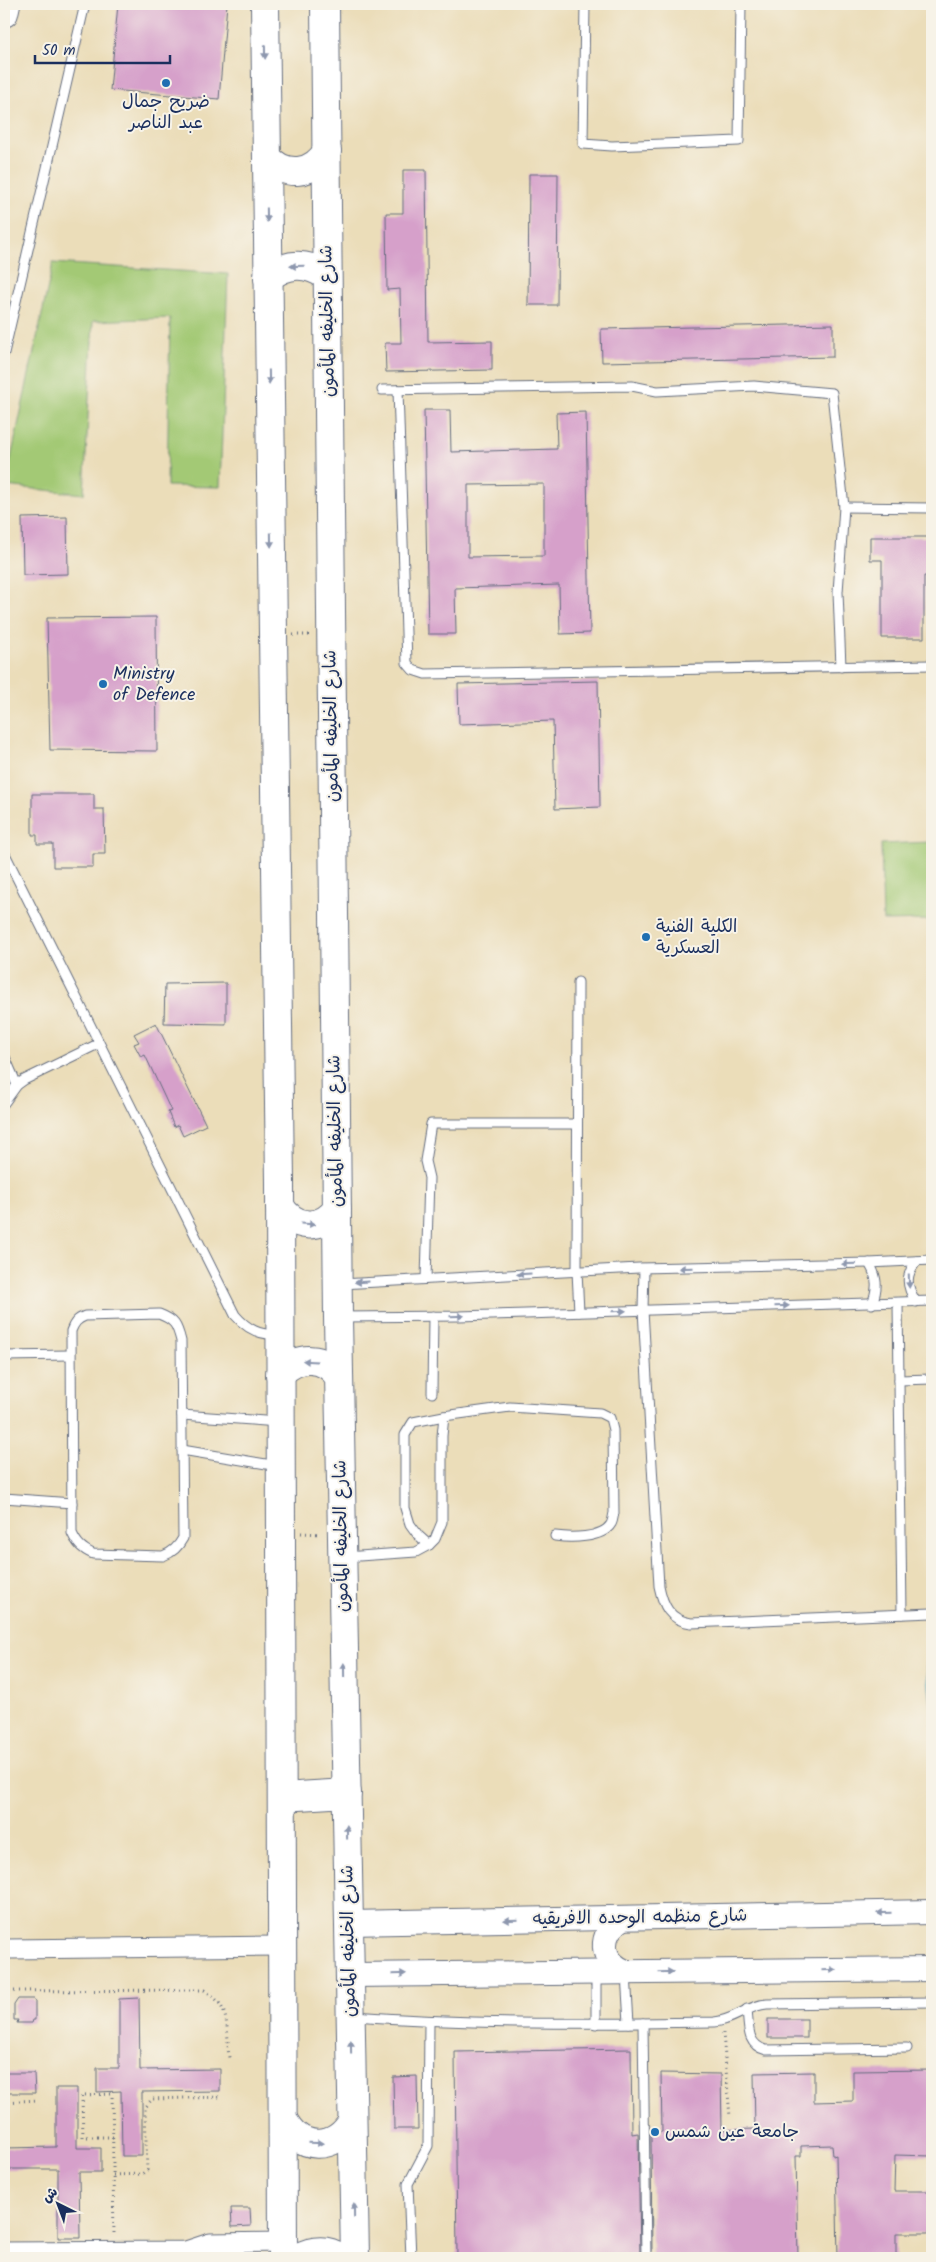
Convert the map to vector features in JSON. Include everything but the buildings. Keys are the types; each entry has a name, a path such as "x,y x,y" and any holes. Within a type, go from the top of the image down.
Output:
{"main road":[{"path":"4,13 6,4"},
{"path":"264,4 280,1206 283,2119 288,2253 307,2253 318,2250 329,2252 341,2258"},
{"name":"شارع الخليفه المأمون","path":"325,4 338,1317 355,2258"},
{"path":"267,157 277,167 298,172 312,167 323,158 327,151"},
{"path":"268,278 276,271 297,265 313,268 327,276"},
{"path":"280,1206 284,1213 296,1223 312,1225 326,1221 337,1209"},
{"path":"280,1374 292,1364 307,1360 328,1365 339,1376"},
{"path":"282,1797 346,1793"},
{"path":"283,2119 294,2135 311,2144 331,2142 347,2131 352,2122"}],"street":[{"name":"شارع منظمه الوحده الافريقيه","path":"349,1923 932,1912"},
{"path":"622,1918 611,1927 605,1941 605,1948 614,1968 626,1972"},
{"path":"576,1919 586,1928 591,1942 585,1972"},
{"path":"8,1949 282,1946"},
{"path":"350,1975 932,1969"},
{"path":"4,2252 186,2251 210,2243 288,2253"},
{"path":"186,2251 205,2258"}],"lane":[{"path":"4,353 84,4"},
{"path":"585,4 583,144 612,146 739,141 741,4"},
{"path":"382,390 632,386 657,391 754,386 832,393 844,507 838,592 841,667"},
{"path":"398,390 407,663 412,670 425,674 932,665"},
{"path":"844,507 932,508"},
{"path":"4,852 98,1044 235,1315 250,1329 260,1333 280,1334"},
{"path":"578,982 577,1271 579,1312"},
{"path":"4,1103 24,1080 98,1044"},
{"path":"4,1055 18,1085"},
{"path":"426,1279 429,1178 425,1161 431,1124 577,1124"},
{"path":"338,1284 577,1271 932,1260"},
{"path":"916,1302 907,1282 908,1274 917,1261"},
{"path":"869,1263 874,1272 877,1285 872,1304"},
{"path":"644,1269 643,1310 659,1586 668,1612 677,1619 691,1623 932,1613"},
{"path":"338,1317 432,1316 932,1301"},
{"path":"898,1303 902,1614"},
{"path":"159,1314 170,1318 177,1327 181,1341 182,1538 179,1546 172,1552 163,1556 93,1554 84,1550 76,1542 72,1533 70,1355 71,1331 78,1319 85,1316 159,1314"},
{"path":"432,1316 432,1393"},
{"path":"4,1356 70,1355"},
{"path":"899,1380 932,1379"},
{"path":"429,1545 410,1524 405,1508 405,1435 413,1422 510,1407 600,1412 610,1418 613,1430 614,1513 611,1524 606,1529 593,1534 570,1538 555,1536"},
{"path":"182,1415 280,1422"},
{"path":"342,1546 416,1552 429,1545 435,1539 442,1522 442,1436 444,1416"},
{"path":"182,1450 282,1467"},
{"path":"4,1498 72,1503"},
{"path":"585,1972 596,2024"},
{"path":"626,1972 629,2023"},
{"path":"350,2016 429,2022 643,2023 722,2021 747,2009 767,2004 932,2002"},
{"path":"747,2009 749,2037 756,2046 766,2050 907,2048"},
{"path":"412,2258 408,2184 428,2146 429,2022"},
{"path":"643,2023 646,2258"}],"path":[{"path":"273,634 331,636"},
{"path":"281,1533 342,1546"},
{"path":"4,1991 204,1990 216,1997 224,2008 229,2058"},
{"path":"722,2021 730,2117"},
{"path":"113,2137 83,2138 82,2095 112,2094 113,2137 114,2251"},
{"path":"113,2174 142,2174 147,2170 145,2108 149,2101 152,2099 222,2097"},
{"path":"4,2102 37,2100"}],"green space":[{"path":"53,263 228,274 220,487 167,486 170,318 93,321 84,494 5,486"},
{"path":"932,842 932,920 883,921 881,844"}],"water":[{"path":"932,1661 932,1704 931,1705 926,1662"}],"place":[{"name":"ضريح جمال عبد الناصر","path":"166,83"},
{"name":"Ministry of Defence","path":"103,684"},
{"name":"الكلية الفنية العسكرية","path":"646,937"},
{"name":"جامعة عين شمس","path":"655,2132"}]}
